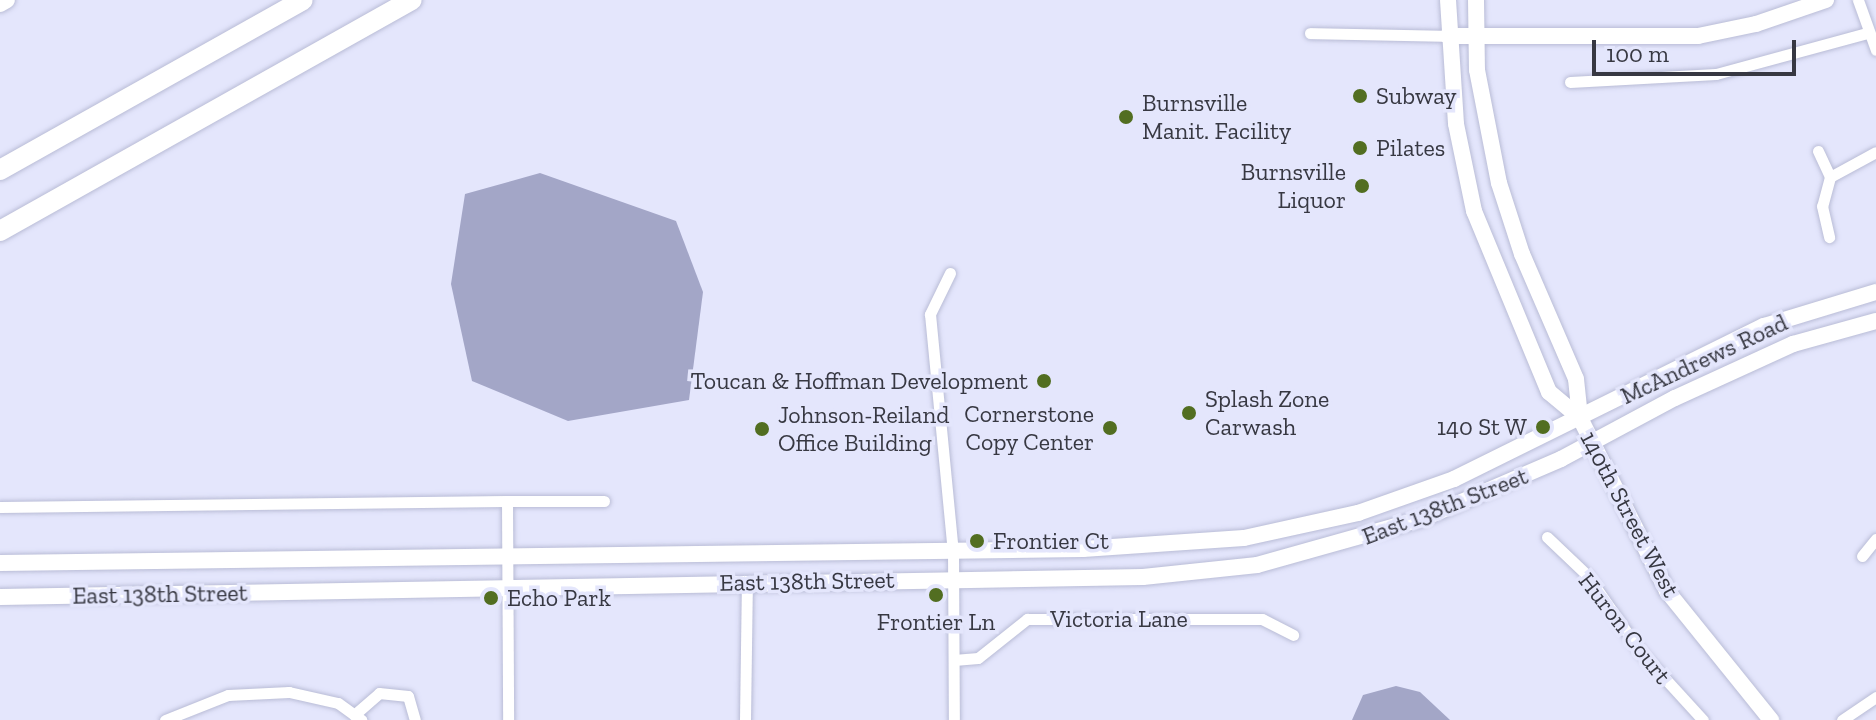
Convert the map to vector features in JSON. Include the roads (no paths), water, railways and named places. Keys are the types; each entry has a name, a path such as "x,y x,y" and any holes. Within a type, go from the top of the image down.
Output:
{"highway":[{"path":"0,170 303,0"},
{"path":"0,231 412,0"}],"main road":[{"path":"0,4 7,0"},
{"path":"1448,0 1448,36 1459,139 1481,232 1549,392 1580,418"},
{"path":"1476,0 1483,108 1499,183 1522,254 1576,379 1580,418"},
{"path":"1448,36 1698,36 1756,24 1826,0"},
{"name":"McAndrews Road","path":"1580,418 1764,326 1876,292"},
{"name":"McAndrews Road","path":"1591,443 1793,344 1876,321"},
{"name":"140th Street West","path":"1580,418 1667,591 1771,720"},
{"name":"East 138th Street","path":"0,563 1162,548 1294,530 1454,479 1580,418"},
{"name":"East 138th Street","path":"0,597 1186,574 1297,557 1424,518 1591,443"}],"street":[{"path":"1858,0 1867,33 1876,50"},
{"path":"1310,33 1448,36"},
{"path":"1570,82 1716,74 1867,33"},
{"path":"1818,151 1830,177"},
{"path":"1829,237 1822,195 1830,177 1876,152"},
{"path":"950,273 930,314 953,551 954,720"},
{"path":"507,501 510,557 508,720"},
{"path":"0,507 604,501"},
{"name":"Huron Court","path":"1547,537 1588,576 1639,650 1703,720"},
{"path":"1862,556 1876,539"},
{"path":"745,720 747,582"},
{"name":"Victoria Lane","path":"954,660 978,658 1027,619 1262,619 1293,635"},
{"path":"165,720 228,695 289,692 338,703 357,717 379,693 408,696 415,720"},
{"path":"1842,720 1876,697"}],"water":[{"path":"540,173 676,221 703,292 689,400 568,421 472,381 451,284 465,194"},
{"path":"1396,686 1420,692 1450,720 1352,720 1363,695"}],"place":[{"name":"Subway","path":"1360,96"},
{"name":"Burnsville Manit. Facility","path":"1126,117"},
{"name":"Pilates","path":"1360,148"},
{"name":"Burnsville Liquor","path":"1362,186"},
{"name":"Toucan & Hoffman Development","path":"1044,381"},
{"name":"Splash Zone Carwash","path":"1189,413"},
{"name":"140 St W","path":"1543,427"},
{"name":"Cornerstone Copy Center","path":"1110,428"},
{"name":"Johnson-Reiland Office Building","path":"762,429"},
{"name":"Frontier Ct","path":"977,541"},
{"name":"Frontier Ln","path":"936,595"},
{"name":"Echo Park","path":"491,598"}]}
